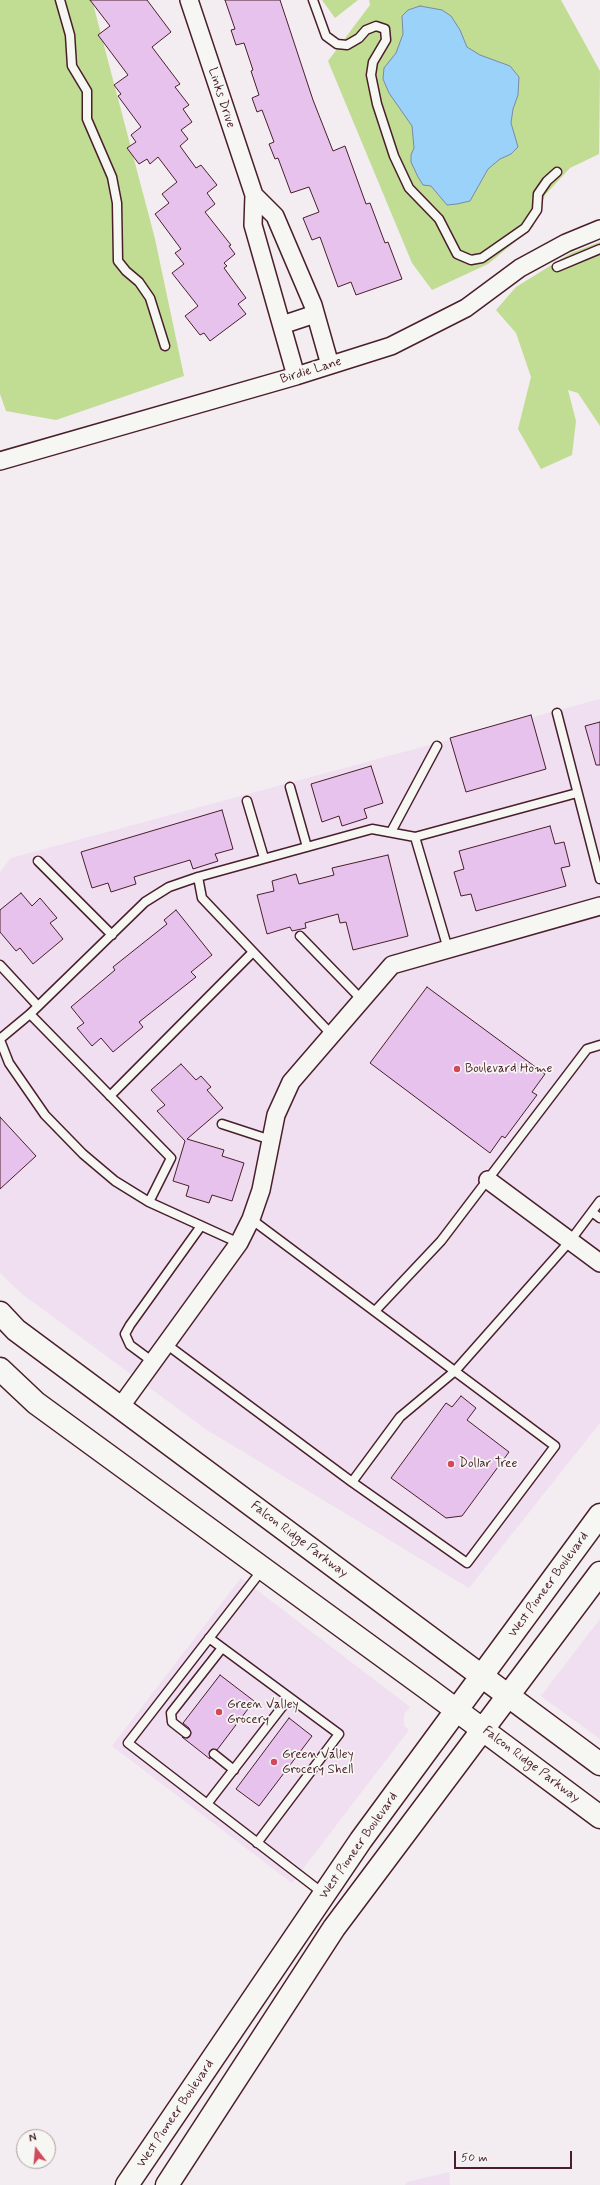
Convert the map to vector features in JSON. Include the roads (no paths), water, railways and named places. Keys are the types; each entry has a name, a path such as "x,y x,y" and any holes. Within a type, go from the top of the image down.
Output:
{"main road":[{"name":"Falcon Ridge Parkway","path":"0,1313 16,1330 121,1406 507,1696 600,1764"},
{"name":"Falcon Ridge Parkway","path":"0,1369 36,1403 458,1710 600,1817"},
{"name":"West Pioneer Boulevard","path":"127,2185 366,1834 600,1515"},
{"path":"167,2185 334,1928 600,1573"},
{"path":"311,1964 332,1908 330,1899 325,1894"}],"street":[{"name":"Links Drive","path":"189,0 254,195 253,225 296,376"},
{"name":"Links Drive","path":"254,195 275,216 315,314 330,365"},
{"name":"Birdie Lane","path":"0,461 296,376 391,346 466,308 534,261 566,243 600,229"},
{"path":"282,325 315,314"},
{"path":"121,1406 239,1243 251,1219 261,1190 276,1115 291,1082 392,965 600,906"},
{"path":"488,1180 600,1263"}],"lane":[{"path":"60,0 70,35 72,66 87,91 87,119 112,176 117,202 118,261 126,271 139,282 150,298 165,346"},
{"path":"313,0 326,36 337,44 347,45 359,38 366,30 376,26 385,29 386,40 373,62 371,75 377,104 394,156 409,188 439,219 456,254 471,260 482,258 525,228 537,210 538,194 547,181 557,172"},
{"path":"557,266 600,249"},
{"path":"557,713 600,879"},
{"path":"390,832 437,746"},
{"path":"290,787 307,847"},
{"path":"239,1243 149,1202 115,1181 83,1154 45,1115 9,1063 0,1040 30,1014 145,902 169,887 264,858 372,829 415,837 578,793"},
{"path":"247,801 264,858"},
{"path":"415,837 448,949"},
{"path":"38,861 112,935"},
{"path":"198,877 202,898 332,1035"},
{"path":"300,936 362,1000"},
{"path":"110,1096 253,952"},
{"path":"0,965 38,1006"},
{"path":"30,1014 171,1158 149,1202"},
{"path":"375,1311 441,1241 587,1049 600,1045"},
{"path":"222,1124 271,1140"},
{"path":"352,1482 400,1417 455,1371 570,1241 600,1201"},
{"path":"592,1212 600,1218"},
{"path":"166,1344 352,1482 467,1563 555,1446 251,1219"},
{"path":"153,1362 130,1344 126,1334 130,1325 201,1226"},
{"path":"263,1568 128,1744 325,1894"},
{"path":"209,1638 339,1734 257,1843"},
{"path":"186,1733 172,1722 171,1712 222,1648"},
{"path":"207,1804 289,1698"},
{"path":"214,1754 234,1770"}],"water":[{"path":"420,6 442,10 451,16 460,30 467,47 480,55 510,66 519,77 518,95 513,109 511,123 518,147 511,154 500,159 488,169 470,201 457,204 447,205 431,186 423,185 418,177 411,162 411,155 414,148 412,126 389,93 383,79 384,68 396,53 403,34 402,16 408,10"}],"place":[{"name":"Boulevard Home","path":"457,1069"},
{"name":"Dollar Tree","path":"451,1464"},
{"name":"Green Valley Grocery","path":"219,1712"},
{"name":"Green Valley Grocery Shell","path":"274,1762"}]}
